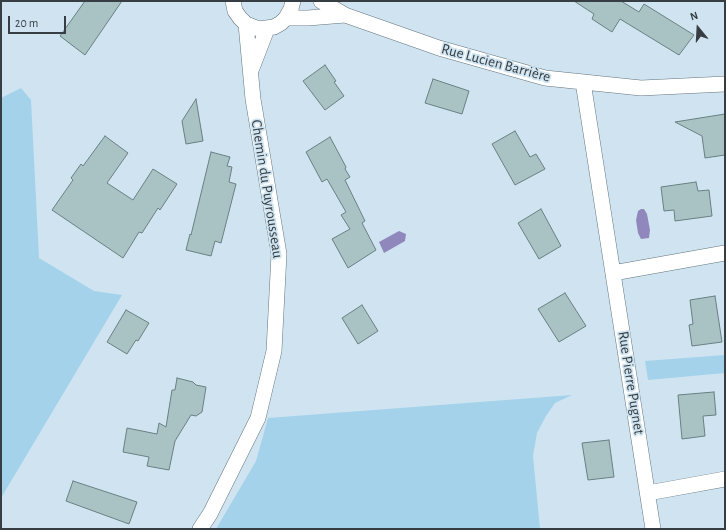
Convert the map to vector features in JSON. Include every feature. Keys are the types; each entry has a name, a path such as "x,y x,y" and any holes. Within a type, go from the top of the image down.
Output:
{"street":[{"path":"232,1 235,11 240,18 246,24 260,29 267,29 281,23 291,9 293,1"},
{"name":"Rue Lucien Barrière","path":"321,1 345,16 439,48 545,78 641,88 725,84"},
{"name":"Rue Lucien Barrière","path":"286,18 345,16"},
{"name":"Chemin du Puyrousseau","path":"200,529 210,514 258,418 274,351 279,254 255,107 246,24"},
{"name":"Chemin du Puyrousseau","path":"250,72 267,29"},
{"name":"Rue Pierre Pugnet","path":"583,82 653,529"},
{"path":"613,273 725,253"},
{"path":"648,494 725,479"}],"shaded area":[{"path":"21,88 31,100 39,258 94,291 122,295 1,498 1,98"},
{"path":"644,209 647,214 650,230 649,238 641,239 638,233 636,220 638,211"},
{"path":"399,231 406,234 405,241 384,253 379,242"},
{"path":"725,355 725,373 648,380 645,361"},
{"path":"572,395 555,403 537,433 533,456 540,529 216,529 256,461 268,418"}],"building":[{"path":"85,1 122,1 85,55 60,36"},
{"path":"574,1 621,1 639,12 644,4 694,35 679,55 620,19 612,32 592,19 594,14"},
{"path":"325,65 336,81 334,82 344,96 325,110 303,81"},
{"path":"433,79 469,91 462,114 425,103"},
{"path":"196,99 203,141 186,144 182,121"},
{"path":"725,114 725,155 705,158 702,136 675,122"},
{"path":"515,131 530,157 536,154 545,169 515,185 492,144"},
{"path":"105,136 128,153 107,183 133,200 153,169 177,184 160,210 158,208 142,233 139,232 123,258 52,210 73,180 71,178 81,164 83,166"},
{"path":"330,137 346,167 345,169 350,177 345,180 365,221 362,223 376,250 348,268 332,239 350,229 341,215 346,212 327,179 322,182 306,152"},
{"path":"211,152 230,157 227,166 232,167 229,182 236,184 221,243 215,241 211,256 186,250"},
{"path":"696,182 698,191 709,190 712,216 675,221 674,210 664,211 661,187"},
{"path":"541,209 561,246 539,259 518,223"},
{"path":"565,293 586,326 559,342 538,309"},
{"path":"715,296 722,342 692,346 689,325 693,324 690,300"},
{"path":"362,305 378,331 358,344 342,318"},
{"path":"126,310 149,323 138,341 136,340 127,354 107,342"},
{"path":"177,378 206,387 202,412 196,416 191,415 175,441 169,470 147,466 149,457 123,452 127,428 157,434 159,423 166,427 172,390 175,390"},
{"path":"714,392 716,415 703,416 705,436 682,439 678,395"},
{"path":"609,440 614,477 588,480 582,443"},
{"path":"73,481 137,502 129,524 66,501"}]}
